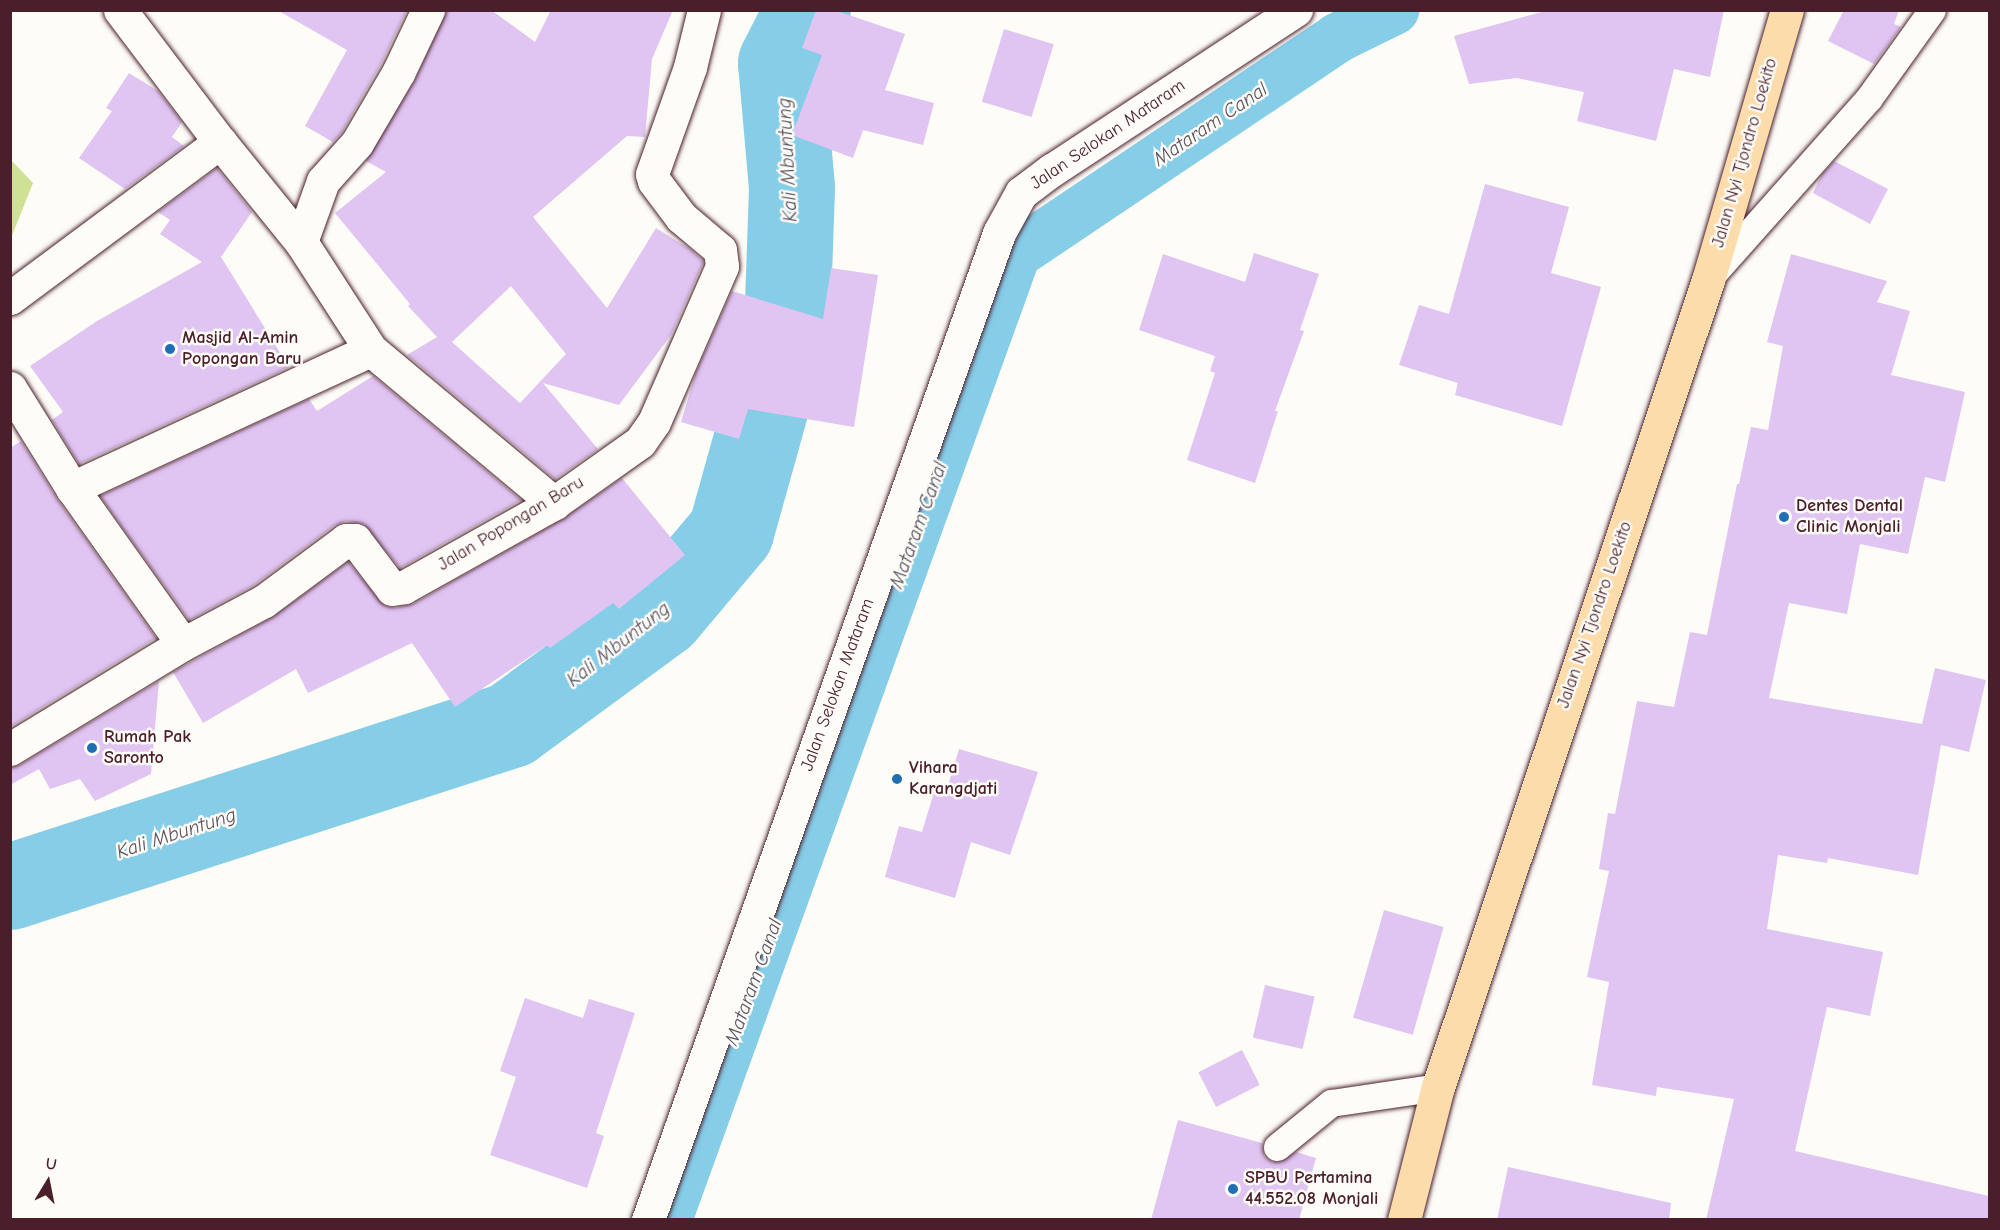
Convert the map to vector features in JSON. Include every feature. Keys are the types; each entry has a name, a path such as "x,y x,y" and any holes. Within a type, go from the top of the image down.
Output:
{"main road":[{"name":"Jalan Nyi Tjondro Loekito","path":"1404,1220 1438,1087 1708,280 1787,10"}],"street":[{"path":"120,10 220,142 301,242 371,350 554,502"},
{"path":"301,242 323,181 357,142 399,71 428,10"},
{"name":"Jalan Popongan Baru","path":"10,749 183,644 264,601 346,540 355,540 392,589 396,589 554,502 640,442 654,422 722,266 720,250 681,217 654,181 652,174 690,67 704,10"},
{"name":"Jalan Selokan Mataram","path":"648,1220 1005,223 1021,193 1052,170 1296,10"},
{"path":"10,298 220,142"},
{"path":"72,488 371,350"},
{"path":"10,388 72,488 183,644"}],"lane":[{"path":"1708,280 1869,98 1932,10"},
{"path":"1277,1147 1331,1103 1438,1087"}],"green space":[{"path":"11,160 33,183 11,238"}],"building":[{"path":"277,10 407,10 382,62 342,132 333,142 305,126 347,50"},
{"path":"446,10 491,10 535,42 551,10 673,10 652,59 645,137 627,136 533,217 607,308 656,228 690,249 703,263 671,335 619,405 543,383 598,449 555,479 407,355 437,337 408,306 410,304 335,213 386,172 366,161 415,80","holes":["511,286 566,354 520,403 452,342"]},
{"path":"816,10 834,10 905,34 885,90 934,103 923,145 863,130 853,158 792,135 822,55 802,48"},
{"path":"1549,10 1724,10 1710,77 1674,69 1656,141 1577,121 1584,92 1517,78 1469,84 1454,36"},
{"path":"1844,10 1899,10 1894,24 1901,27 1874,64 1828,41"},
{"path":"1004,29 1054,44 1032,117 982,102"},
{"path":"129,73 158,91 182,122 172,137 184,146 125,189 79,158 112,111 106,108"},
{"path":"1834,161 1888,189 1870,224 1813,193 1822,174"},
{"path":"217,168 252,212 221,257 289,367 79,464 52,420 63,412 30,366 97,321 202,262 160,234 170,220 158,212"},
{"path":"1485,184 1569,207 1551,273 1601,287 1562,426 1455,395 1458,383 1399,365 1419,305 1449,314"},
{"path":"1254,253 1319,274 1300,330 1304,331 1275,411 1278,411 1255,483 1187,460 1215,373 1210,371 1215,356 1139,330 1163,254 1245,282"},
{"path":"1791,254 1887,281 1877,302 1910,311 1891,375 1965,392 1945,482 1925,477 1908,554 1860,544 1847,614 1789,603 1769,698 1922,724 1935,668 1986,680 1969,752 1941,745 1918,875 1828,858 1827,863 1778,855 1767,929 1883,952 1870,1016 1827,1007 1795,1151 1989,1196 1989,1220 1706,1220 1734,1099 1657,1087 1656,1096 1592,1085 1609,982 1587,977 1609,871 1599,869 1608,813 1615,814 1637,701 1674,707 1690,632 1707,635 1737,484 1739,484 1751,427 1768,430 1783,346 1767,342"},
{"path":"831,268 878,275 854,427 748,409 739,439 681,422 696,372 732,291 823,319"},
{"path":"373,376 521,500 400,568 364,524 346,521 335,525 254,585 189,620 100,496 309,399 317,411"},
{"path":"21,441 57,499 156,638 10,727 10,448"},
{"path":"622,478 685,555 619,609 613,603 550,648 547,645 455,707 412,643 308,693 296,669 203,723 173,672 273,617 348,562 385,606 395,608 413,604 563,519"},
{"name":"Rumah Pak Saronto","path":"159,681 151,774 95,801 80,779 50,789 39,769 10,785 10,768 20,765"},
{"path":"959,749 1038,772 1010,855 971,842 955,898 885,877 899,826 922,832 934,792 945,795"},
{"path":"1384,910 1444,927 1413,1035 1353,1018"},
{"path":"1265,985 1315,996 1303,1049 1253,1038"},
{"path":"525,998 583,1018 589,999 635,1013 596,1133 604,1136 587,1188 490,1155 516,1077 500,1071"},
{"path":"1242,1050 1260,1085 1216,1107 1198,1072"},
{"name":"SPBU Pertamina 44.552.08 Monjali","path":"1178,1120 1262,1143 1264,1156 1272,1162 1280,1162 1296,1152 1316,1158 1299,1220 1151,1220"},
{"path":"1508,1167 1671,1203 1669,1220 1497,1220"}],"waterway":[{"name":"Kali Mbuntung","path":"10,887 511,725 662,614 731,532 787,332 792,188 781,63 808,10"},
{"name":"Mataram Canal","path":"667,1220 1016,254 1337,38 1394,10"}],"place":[{"name":"Masjid Al-Amin Popongan Baru","path":"170,349"},
{"name":"Dentes Dental Clinic Monjali","path":"1784,517"},
{"name":"Rumah Pak Saronto","path":"92,748"},
{"name":"Vihara Karangdjati","path":"897,779"},
{"name":"SPBU Pertamina 44.552.08 Monjali","path":"1233,1189"}]}
